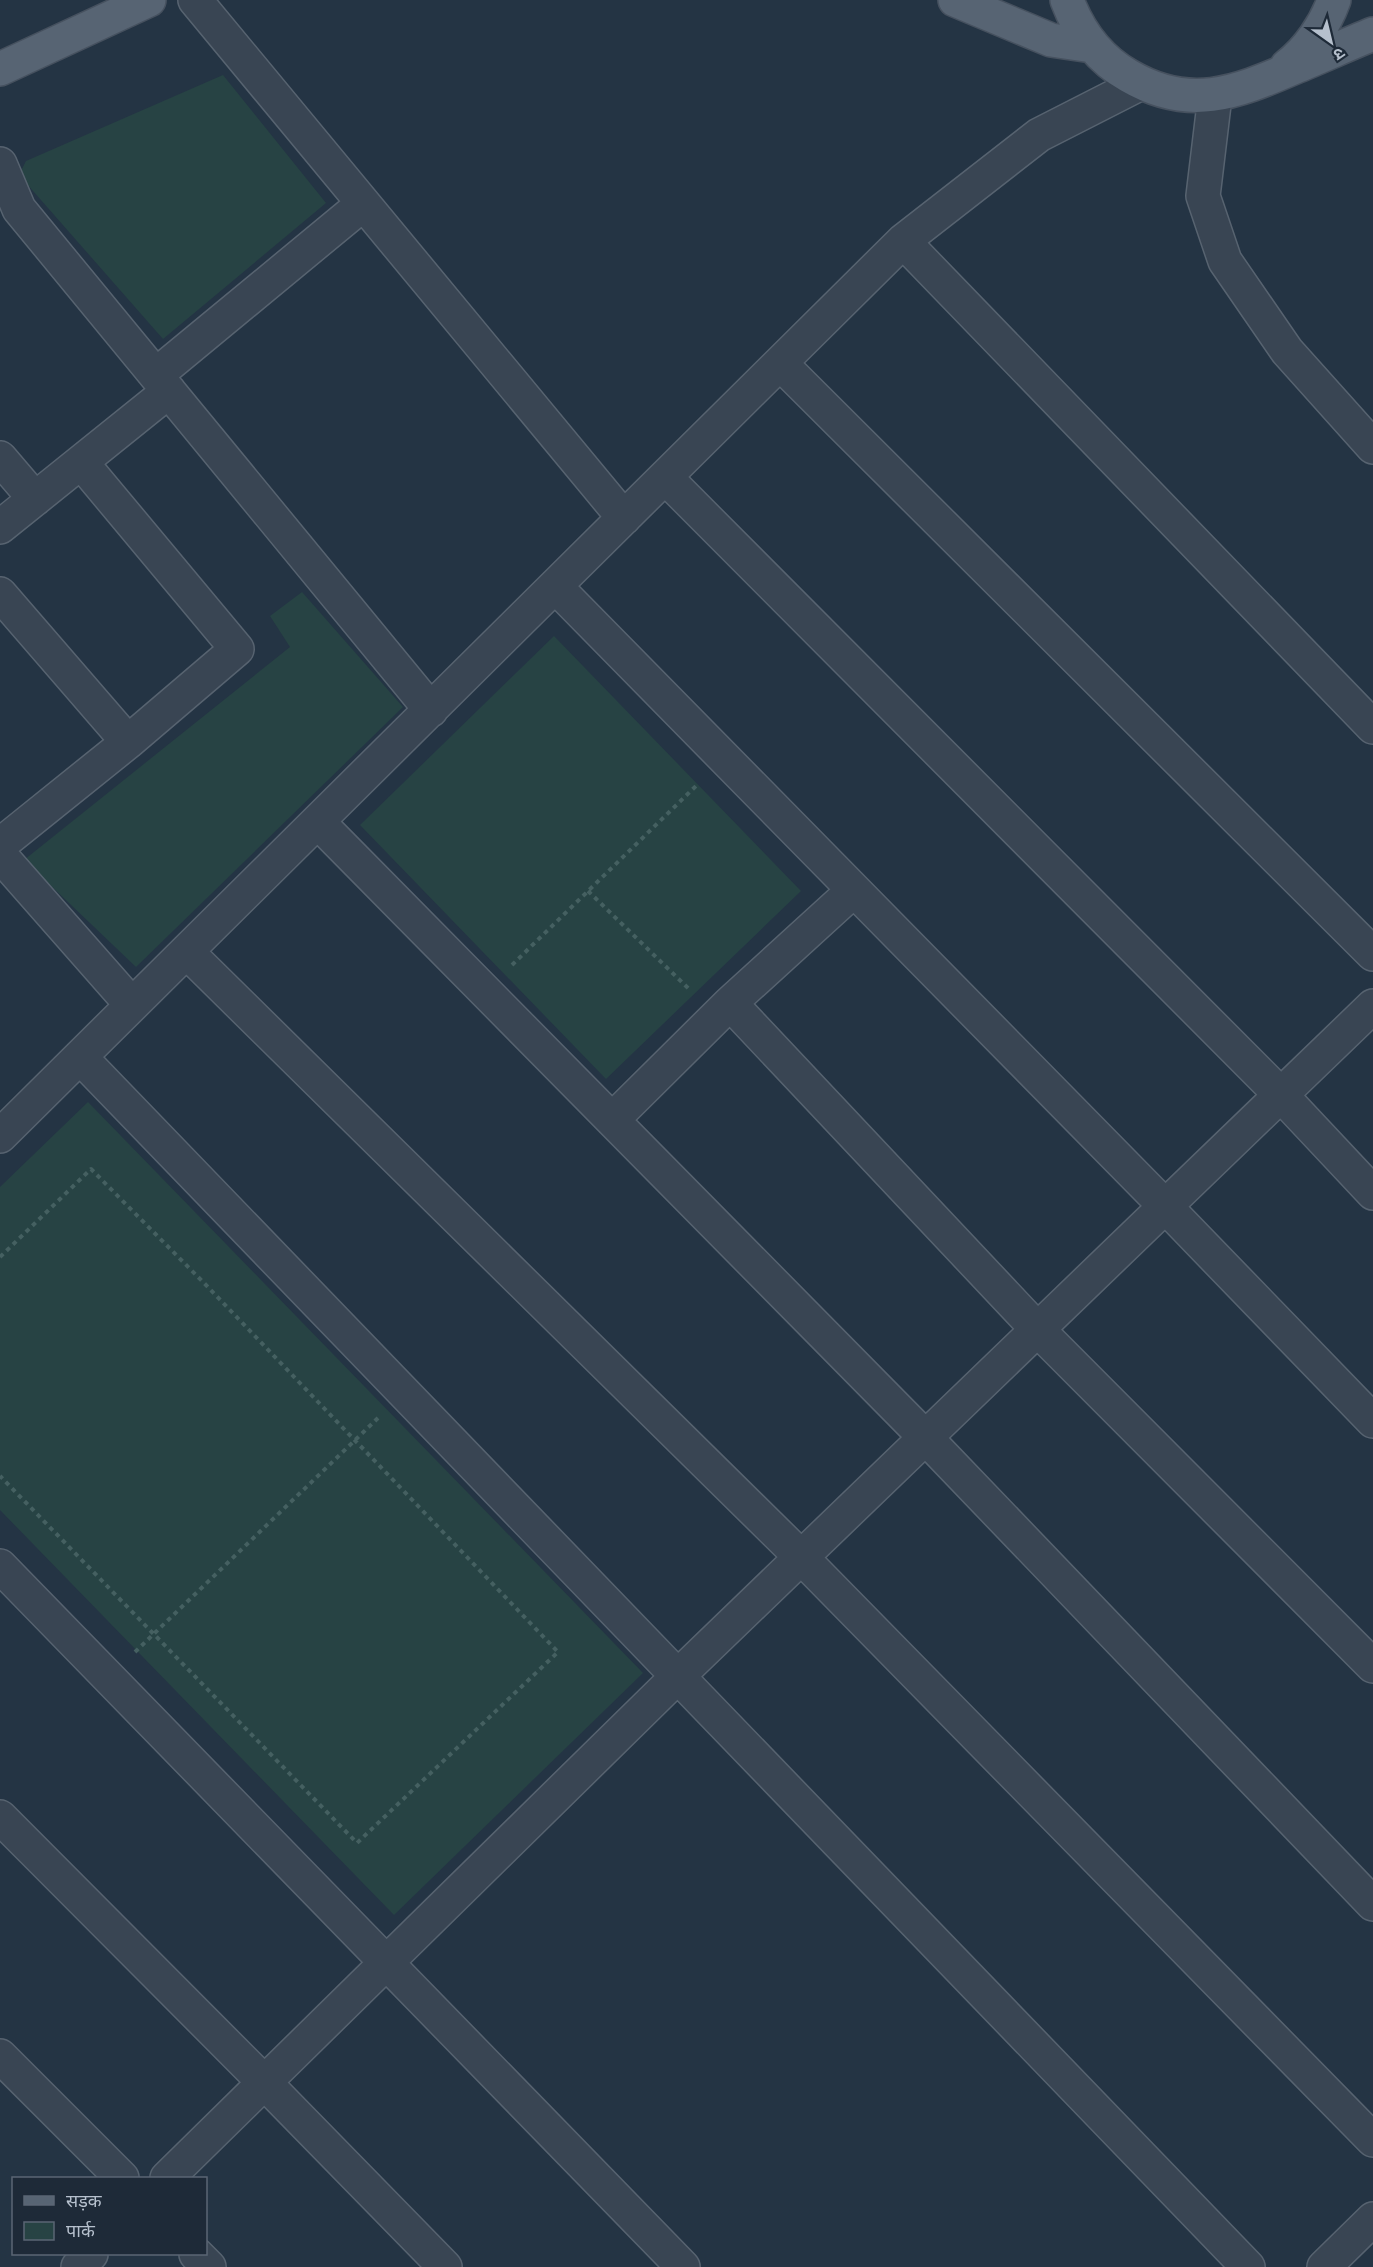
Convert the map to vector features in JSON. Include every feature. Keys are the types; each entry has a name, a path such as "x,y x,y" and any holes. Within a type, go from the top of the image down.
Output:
{"main road":[{"path":"0,69 149,0"},
{"path":"955,0 1051,40 1092,46"},
{"path":"1067,0 1074,18 1092,46 1115,68 1160,91 1185,95 1215,96 1240,90 1373,34"},
{"path":"1263,81 1289,65 1313,39 1334,0"}],"street":[{"path":"195,0 624,518"},
{"path":"5,1122 80,1058 903,242 1039,135 1141,83"},
{"path":"1215,96 1203,196 1225,261 1287,351 1373,447"},
{"path":"0,164 9,213 162,383 431,710"},
{"path":"0,527 81,462 162,383 363,204"},
{"path":"903,242 1373,727"},
{"path":"780,363 1373,954"},
{"path":"0,458 35,499"},
{"path":"0,845 128,742 237,649 81,462"},
{"path":"665,477 1281,1095 1373,1193"},
{"path":"555,586 1165,1206 1373,1421"},
{"path":"0,594 128,742"},
{"path":"318,822 926,1437 1373,1904"},
{"path":"0,855 132,1005"},
{"path":"612,1120 723,1010 854,890"},
{"path":"186,952 801,1557 1373,2140"},
{"path":"168,2177 678,1676 1373,1006"},
{"path":"723,1010 1038,1330 1370,1657"},
{"path":"80,1058 1248,2267"},
{"path":"0,1566 683,2267"},
{"path":"0,1817 445,2267"},
{"path":"0,2056 121,2177"},
{"path":"1324,2267 1373,2219"},
{"path":"78,2267 89,2255"},
{"path":"198,2255 209,2267"}],"path":[{"path":"485,991 724,758"},
{"path":"588,891 723,1010"},
{"path":"0,1257 91,1169 205,1284 558,1652 357,1843 0,1476"},
{"path":"108,1678 404,1393"}],"green space":[{"path":"223,75 326,203 163,339 19,175 26,161"},
{"path":"302,592 403,707 136,967 24,860 290,647 270,616"},
{"path":"554,636 801,891 606,1079 360,825"},
{"path":"88,1102 643,1673 394,1915 0,1510 0,1187"}]}
